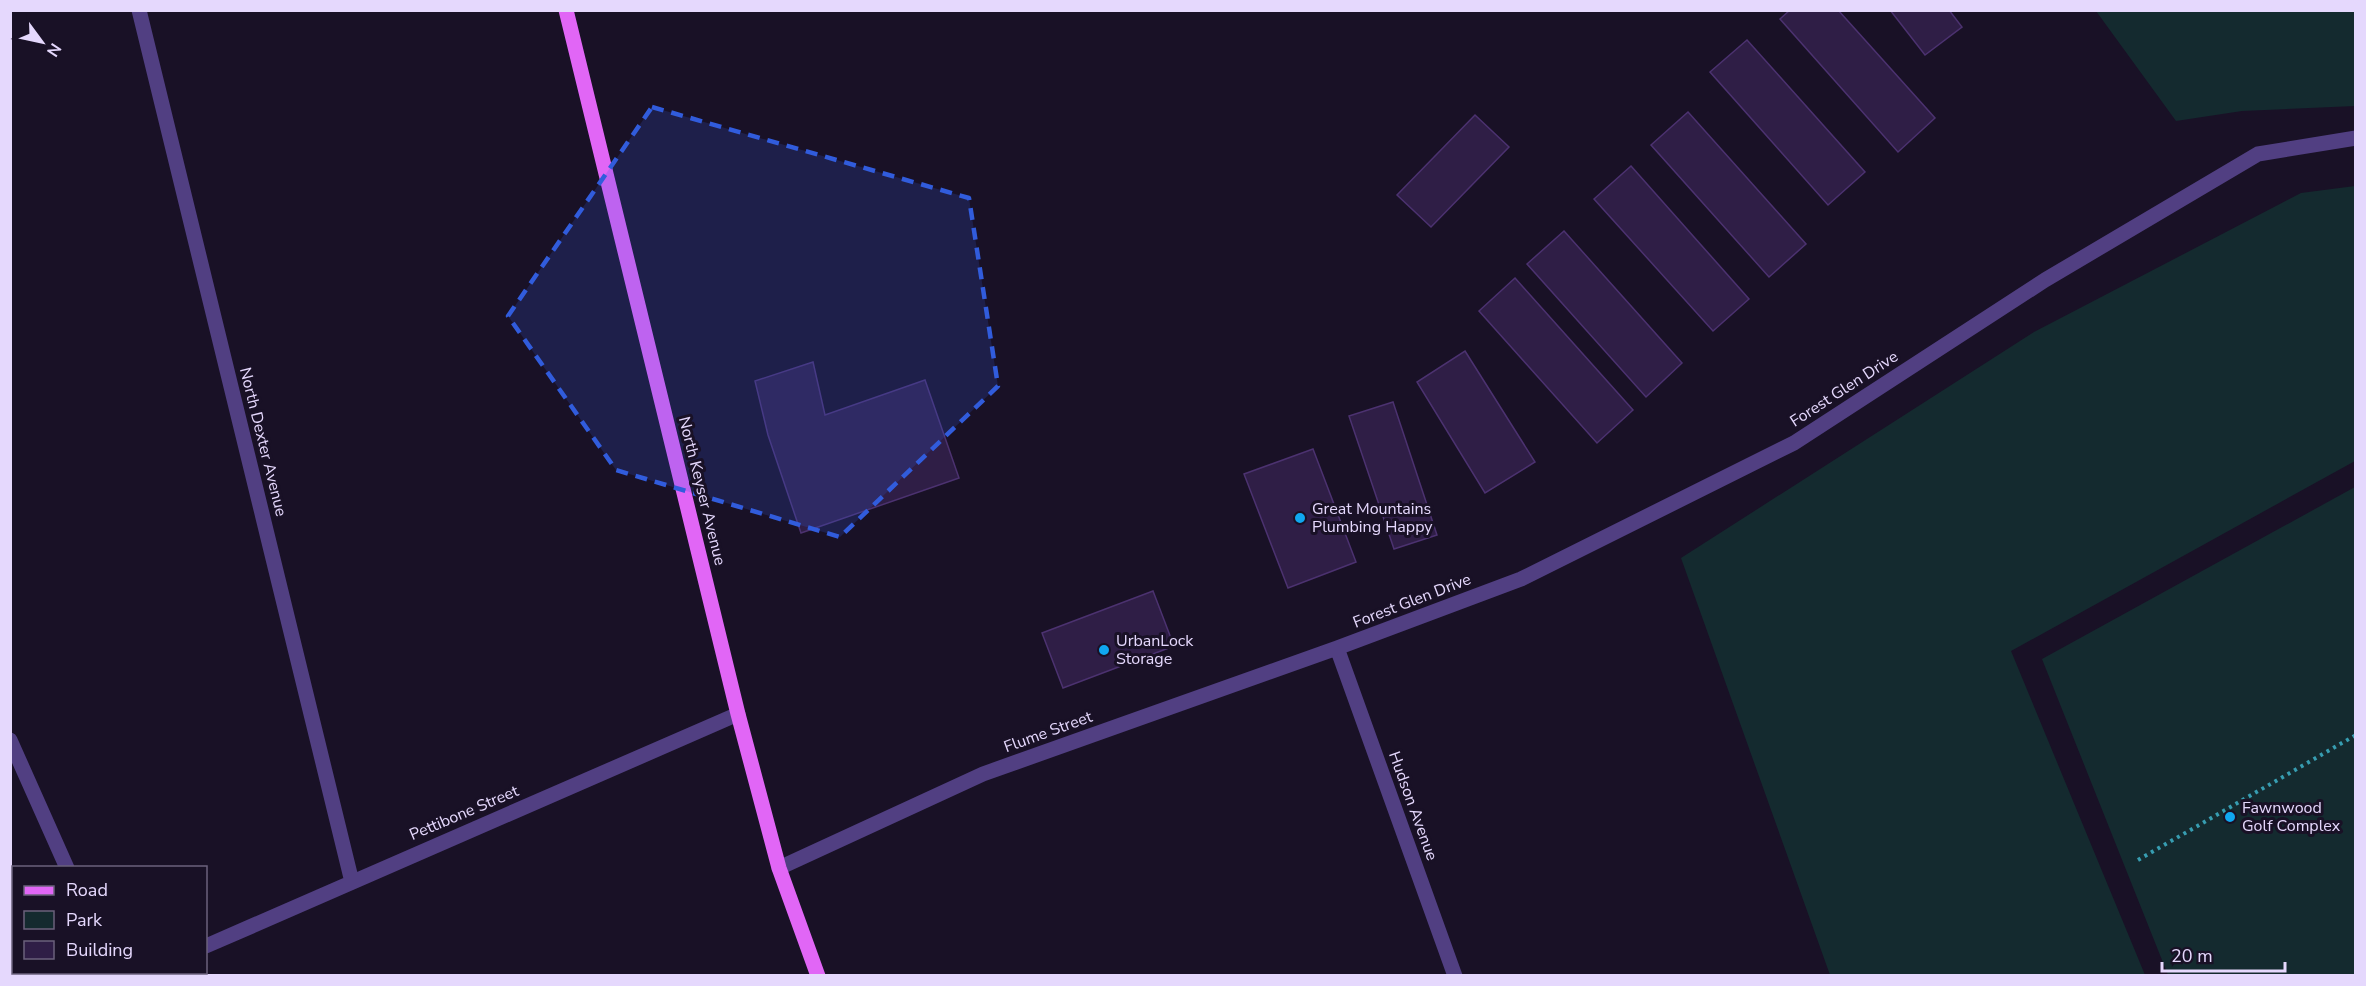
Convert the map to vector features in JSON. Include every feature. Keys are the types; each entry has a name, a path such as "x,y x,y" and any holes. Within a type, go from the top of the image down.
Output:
{"main road":[{"name":"North Keyser Avenue","path":"566,10 738,714 779,868 818,975"}],"street":[{"name":"North Dexter Avenue","path":"139,10 352,882"},
{"name":"Forest Glen Drive","path":"1337,648 1521,579 1794,443 2045,280 2258,154 2355,138"},
{"name":"Flume Street","path":"779,868 983,774 1337,648"},
{"name":"Hudson Avenue","path":"1337,648 1455,975"},
{"name":"Pettibone Street","path":"207,946 738,714"},
{"path":"10,740 67,866"}],"path":[{"path":"2138,860 2355,735"}],"highlighted area":[{"path":"652,107 969,198 998,386 840,537 616,470 508,316"}],"green space":[{"path":"2096,11 2355,11 2355,106 2242,111 2176,121"},
{"path":"2355,186 2355,461 2011,651 2145,975 1830,975 1681,558 2034,332 2301,193"},
{"name":"Fawnwood Golf Complex","path":"2355,487 2355,975 2168,975 2042,659"}],"building":[{"path":"1790,10 1838,10 1935,118 1898,152 1780,19"},
{"path":"1890,10 1949,10 1962,27 1925,55"},
{"path":"1747,40 1865,172 1828,205 1710,72"},
{"path":"1688,112 1806,244 1769,277 1651,145"},
{"path":"1475,115 1509,147 1431,227 1397,195"},
{"path":"1631,166 1749,299 1713,331 1594,199"},
{"path":"1564,231 1682,363 1646,397 1527,264"},
{"path":"1515,278 1633,410 1597,443 1479,311"},
{"path":"1465,351 1535,462 1485,493 1417,382"},
{"path":"813,362 825,415 925,380 959,478 801,533 768,435 755,381"},
{"path":"1393,402 1437,535 1394,549 1349,416"},
{"name":"Great Mountains Plumbing Happy","path":"1313,449 1356,562 1288,588 1244,474"},
{"path":"1153,591 1174,646 1063,688 1042,633"}],"place":[{"name":"Great Mountains Plumbing Happy","path":"1300,518"},
{"name":"UrbanLock Storage","path":"1104,650"},
{"name":"Fawnwood Golf Complex","path":"2230,817"}]}
